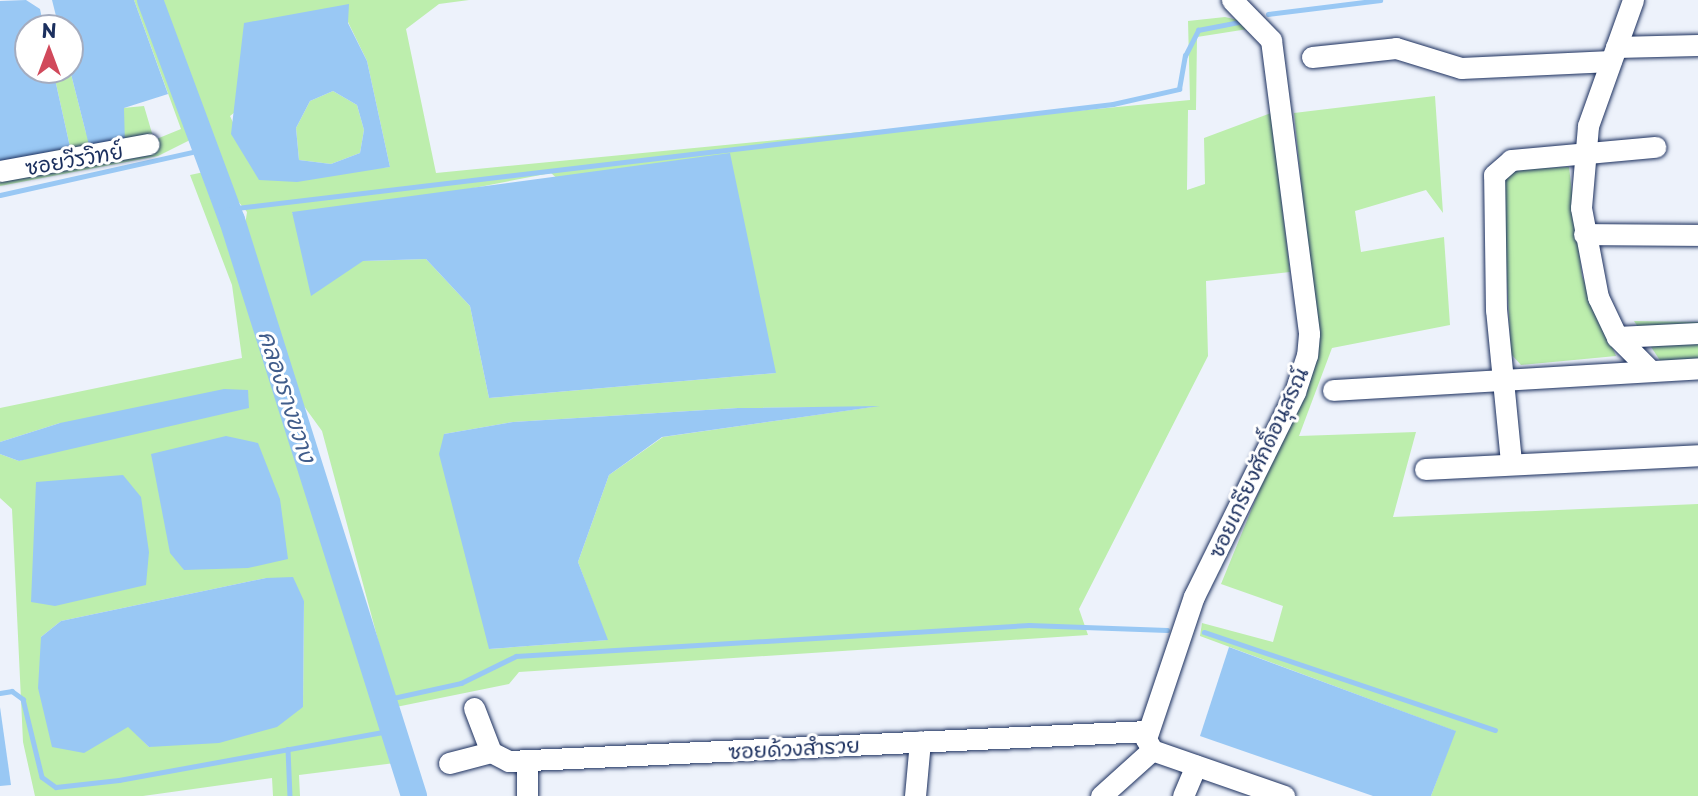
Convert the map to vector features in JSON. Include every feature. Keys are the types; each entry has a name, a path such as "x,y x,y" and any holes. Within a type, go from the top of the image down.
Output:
{"street":[{"name":"ซอยเกรียงศักดิ์อนุสรณ์","path":"1150,740 1194,596 1295,392 1307,355 1309,334 1273,49 1265,28 1232,0"},
{"path":"1633,0 1582,155 1584,234 1598,297 1617,337 1649,369"},
{"path":"1312,57 1396,48 1461,68 1698,45"},
{"name":"ซอยวีรวิทย์","path":"0,172 149,144"},
{"path":"1511,463 1501,377 1491,223 1494,175 1511,160 1655,147"},
{"path":"1584,234 1698,235"},
{"path":"1617,337 1698,333"},
{"path":"1333,390 1501,377 1698,368"},
{"path":"1425,468 1698,455"},
{"path":"449,763 491,752 474,708"},
{"name":"ซอยด้วงสำรวย","path":"491,752 509,761 920,741 1150,740"},
{"path":"1101,796 1150,740 1196,766 1284,796"},
{"path":"915,796 920,741"},
{"path":"527,760 527,796"},
{"path":"1183,796 1196,766"}],"green space":[{"path":"134,0 144,0 194,138 158,156 0,186 0,163 70,147 56,84 74,84 86,133 123,108 144,106 154,140 181,129"},
{"path":"162,0 469,0 439,4 406,29 436,173 1190,100 1188,21 1225,17 1247,22 1248,29 1197,37 1196,110 1188,110 1187,190 1205,184 1204,138 1271,113 1290,272 1206,281 1208,356 1079,609 1088,635 519,672 509,684 396,707 322,431 293,391 244,232 247,212 227,188","holes":["348,22 367,61 390,167 260,180 230,116","551,173 776,373 489,398 470,306 426,259 363,261 292,213 422,198","872,407 663,437 609,475 578,562 607,640 490,649 444,434 513,422 738,408"]},
{"path":"333,91 357,105 364,130 360,153 331,164 299,160 296,128 310,101"},
{"path":"1435,96 1443,213 1426,190 1355,211 1361,252 1444,237 1450,325 1332,348 1299,436 1416,432 1393,517 1698,504 1698,796 1431,796 1455,731 1200,636 1202,623 1273,642 1283,606 1221,584 1318,347 1294,113"},
{"path":"1569,167 1582,276 1616,356 1521,365 1511,354 1502,186 1509,169"},
{"path":"204,172 233,248 262,354 395,763 299,775 300,796 273,796 272,778 143,796 35,796 23,742 12,509 0,498 0,454 19,461 43,453 60,423 0,442 0,408 242,358 232,285 190,175","holes":["266,578 304,601 303,707 149,747 41,637 61,621"]},
{"path":"1634,321 1698,322 1698,362 1661,362"}],"water":[{"path":"26,0 40,9 41,14 14,14 14,84 56,84 70,147 0,163 0,1"},
{"path":"52,0 134,0 168,94 124,108 125,145 90,149 74,84 84,84 84,14 56,14"},
{"path":"349,4 348,23 367,61 390,167 297,182 259,180 231,134 244,23","holes":["333,91 357,105 364,130 360,153 331,164 299,160 296,128 310,101"]},
{"path":"730,153 776,373 489,398 470,306 426,259 363,261 311,296 292,212"},
{"path":"224,389 248,390 249,408 19,461 0,454 0,442 60,423"},
{"path":"880,406 662,437 609,475 578,562 608,640 489,649 439,454 444,434 513,422 738,408"},
{"path":"226,436 258,443 280,499 288,559 248,568 184,570 170,553 151,454"},
{"path":"123,475 141,497 149,552 146,585 55,606 31,602 36,482"},
{"path":"293,577 304,601 303,707 277,727 219,743 149,747 128,727 84,753 52,747 38,688 41,637 61,621 266,578"},
{"path":"1229,647 1456,731 1431,796 1373,796 1200,736"},
{"path":"0,707 11,785 0,786"}],"waterway":[{"name":"คลองรางขวาง","path":"150,0 232,220 414,796"},
{"path":"1268,14 1380,0"},
{"path":"228,209 1113,104 1179,89 1185,56 1198,30 1239,22"},
{"path":"0,195 206,149"},
{"path":"384,700 461,683 516,656 1029,625 1167,630"},
{"path":"1204,632 1495,730"},
{"path":"0,693 12,691 23,699 42,777 56,787 119,780 393,730"},
{"path":"288,749 290,796"}]}
